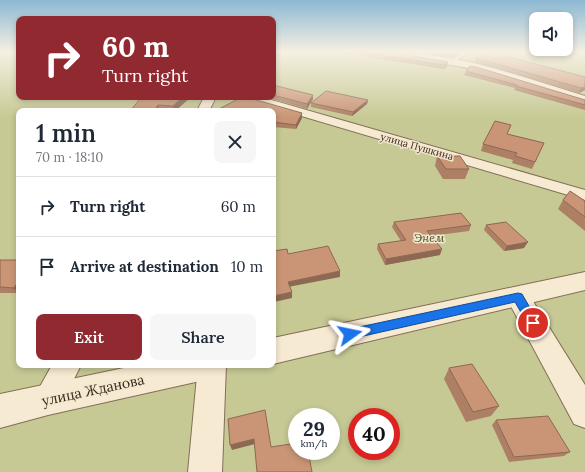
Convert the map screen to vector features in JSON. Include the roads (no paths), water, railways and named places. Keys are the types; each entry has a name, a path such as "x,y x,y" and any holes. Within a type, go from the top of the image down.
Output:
{"street":[{"path":"502,74 585,100"},
{"name":"улица Пушкина","path":"258,100 585,195"},
{"path":"276,350 585,281"},
{"path":"518,297 585,413"},
{"path":"48,399 65,368"},
{"name":"улица Жданова","path":"0,411 48,399 195,368"},
{"path":"205,472 212,368"}],"park label":[{"name":"Энем","path":"429,238"}]}
